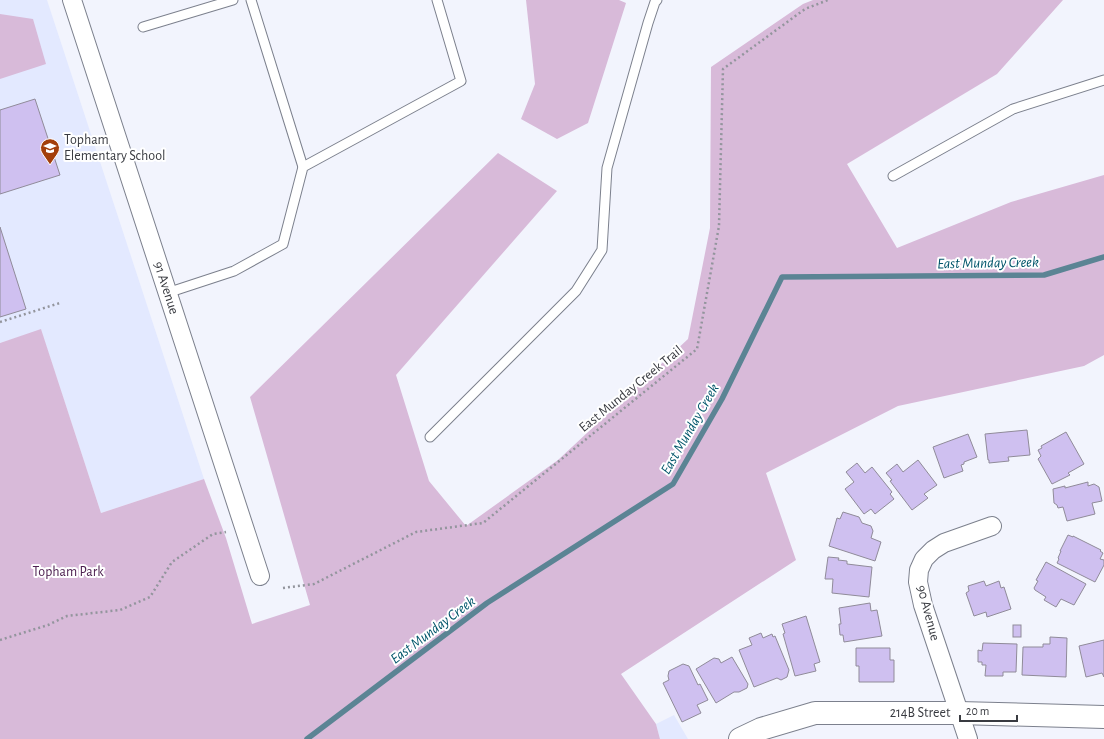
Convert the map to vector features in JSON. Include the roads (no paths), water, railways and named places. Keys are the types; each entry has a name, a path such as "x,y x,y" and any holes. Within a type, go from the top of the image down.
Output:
{"street":[{"name":"91 Avenue","path":"72,0 260,576"},
{"name":"90 Avenue","path":"968,739 921,599 918,582 919,570 924,559 933,550 944,543 992,526"},
{"name":"214B Street","path":"740,739 761,729 815,713 959,713 1104,717"}],"lane":[{"path":"143,27 233,0"},
{"path":"167,293 234,271 283,244 303,167 251,0"},
{"path":"303,167 461,81 437,0"},
{"path":"430,437 576,291 602,250 607,168 648,23 657,0"},
{"path":"893,176 1013,109 1104,80"}],"waterway":[{"name":"East Munday Creek","path":"307,739 487,603 673,484 722,399 782,277 1044,275 1104,257"}],"place":[{"name":"Topham Elementary School","path":"50,165"}],"park label":[{"name":"Topham Park","path":"68,572"}]}
